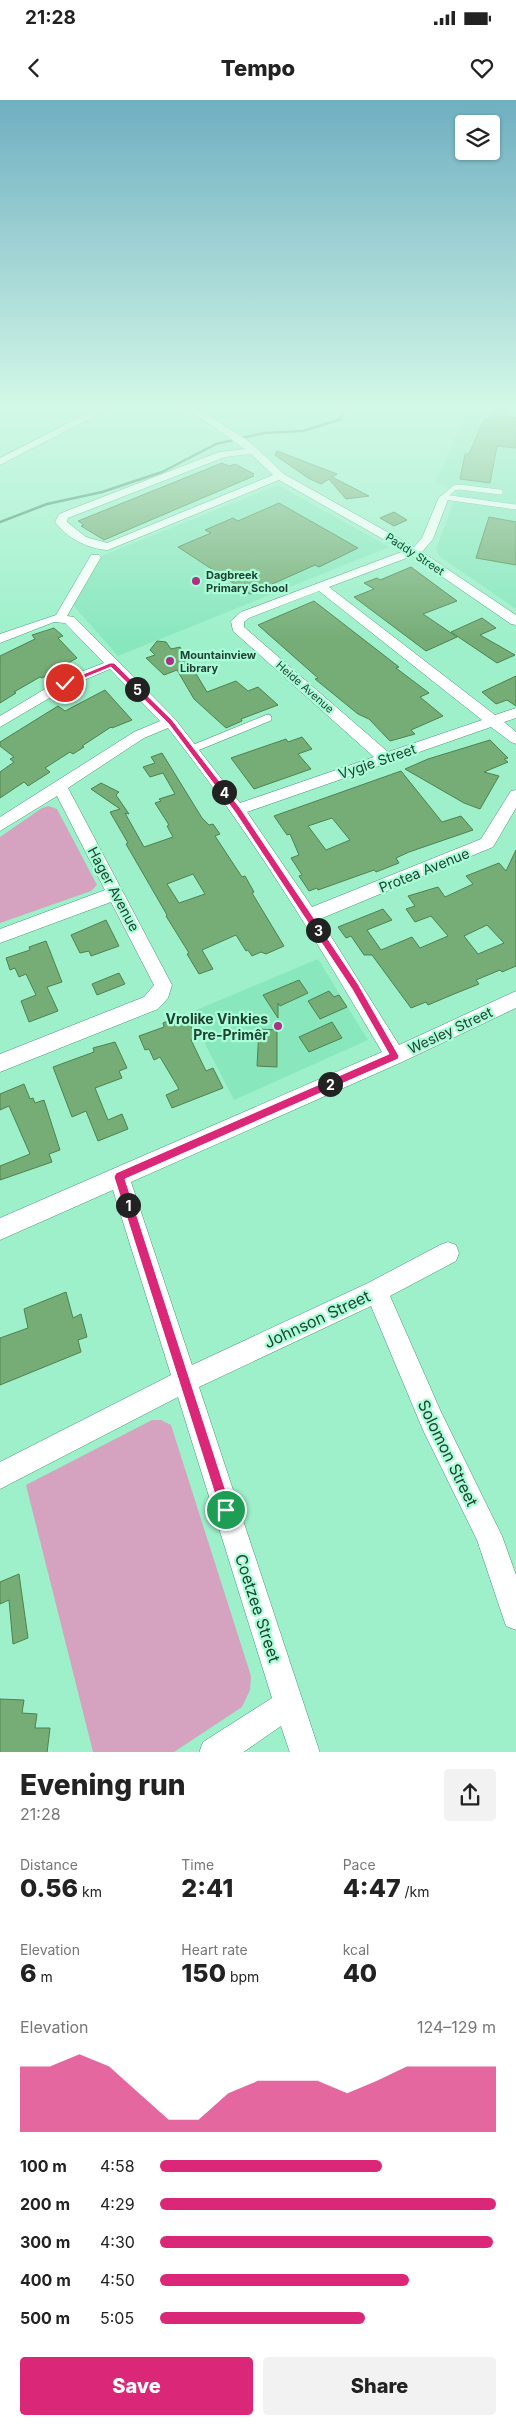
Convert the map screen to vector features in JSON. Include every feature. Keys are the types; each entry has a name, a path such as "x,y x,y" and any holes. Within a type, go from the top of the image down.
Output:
{"street":[{"path":"145,484 63,516 61,522 91,544 101,548 108,547 260,484"},
{"name":"Paddy Street","path":"294,484 413,551 516,621"},
{"path":"413,551 419,549 427,539 444,497"},
{"name":"Heide Avenue","path":"385,758 238,628 237,621 245,615 413,551"},
{"path":"60,618 95,557"},
{"path":"320,586 516,739"},
{"path":"0,639 14,632 60,618 69,620 170,722 238,810 355,987 395,1056"},
{"path":"0,722 65,683 112,664"},
{"name":"Vygie Street","path":"238,810 516,713"},
{"path":"0,825 139,735 170,722"},
{"name":"Hager Avenue","path":"0,1063 151,1002 161,993 162,985 160,978 60,786"},
{"name":"Protea Avenue","path":"308,916 487,843 516,795"},
{"path":"0,936 116,893"},
{"name":"Wesley Street","path":"0,1229 395,1056 516,999"},
{"name":"Coetzee Street","path":"119,1177 305,1752"},
{"name":"Johnson Street","path":"0,1476 184,1381 376,1291 448,1253"},
{"name":"Solomon Street","path":"376,1291 432,1421 489,1536 516,1616"},
{"path":"214,1752 289,1704"}],"lane":[{"path":"444,497 454,488 460,487 500,492"},
{"path":"444,497 516,507"},
{"path":"192,749 268,718"}],"shaded area":[{"path":"440,484 516,484 516,609 439,556 436,549 457,493"},
{"name":"Dagbreek Primary School","path":"278,485 389,547 118,656 72,604 99,557"},
{"path":"48,806 57,809 97,885 91,891 0,923 0,837 42,808"},
{"name":"Vrolike Vinkies Pre-Primêr","path":"318,959 368,1040 234,1100 189,1013"},
{"path":"152,1420 161,1420 171,1425 251,1676 250,1690 242,1707 174,1752 93,1752 26,1485"}],"building":[{"path":"170,484 235,484 104,540 81,526 84,525 78,521"},
{"path":"333,484 346,484 369,496 346,499"},
{"path":"279,503 358,548 319,567 315,565 250,594 178,547 211,533 205,530 233,518 238,521"},
{"path":"394,512 407,520 394,526 380,518"},
{"path":"489,517 516,522 516,565 476,558"},
{"path":"411,567 457,601 423,614 457,637 426,651 354,597 374,589 364,583 377,578 380,580"},
{"path":"314,601 399,667 396,668 429,693 420,697 443,716 411,730 415,734 390,741 369,719 358,714 315,679 318,678 258,625"},
{"path":"482,618 496,628 480,635 515,655 497,663 451,632"},
{"path":"54,628 63,636 58,638 77,658 14,692 16,693 0,703 0,656 35,639 32,635"},
{"path":"157,641 166,642 171,649 180,647 207,692 236,681 248,691 258,687 278,705 241,719 242,721 226,728 194,699 177,670 164,675 146,658 155,655 150,650"},
{"path":"516,676 516,706 507,700 496,704 482,692"},
{"path":"105,690 132,720 111,727 73,754 70,752 45,768 50,772 28,786 24,782 0,798 0,772 14,762 10,759 14,757 0,746 0,742 58,706 65,711"},
{"path":"302,737 312,749 298,754 311,769 254,789 231,758 286,739 288,742"},
{"path":"490,740 508,758 504,759 508,762 484,772 499,776 480,809 464,803 405,769 428,759"},
{"path":"162,753 202,818 209,825 213,824 220,834 215,836 242,877 245,876 254,892 252,893 284,946 266,954 261,952 252,956 248,950 246,951 236,935 202,950 213,969 199,974 110,812 120,809 91,789 101,783 119,792 116,795 129,814 125,813 144,847 173,837 167,826 169,825 155,803 161,801 159,799 175,794 163,773 150,777 143,767 155,763 151,757","holes":["193,874 205,894 179,903 167,884"]},
{"path":"401,771 442,822 461,816 473,830 409,852 396,858 399,863 376,872 374,870 318,890 317,888 309,891 299,876 302,875 291,858 299,855 290,834 287,835 274,816","holes":["332,818 350,840 326,850 308,826"]},
{"path":"516,850 516,966 502,972 500,970 476,980 479,984 428,1005 426,1002 411,1008 372,955 364,955 351,936 346,938 338,927 383,909 392,920 367,930 381,950 412,937 420,948 448,936 431,916 415,922 406,909 415,906 408,896 438,887 445,897 473,884 466,876 499,863 506,871","holes":["487,925 504,943 478,954 464,936"]},
{"path":"106,920 119,946 91,956 89,951 80,953 71,935"},
{"path":"46,941 62,982 47,987 58,1011 29,1022 21,1001 36,995 26,974 19,977 15,968 10,970 6,958 30,950 29,947"},
{"path":"119,973 125,984 97,995 92,984"},
{"path":"299,980 308,993 280,1006 278,1003 278,1018 263,995"},
{"path":"329,991 334,997 339,995 347,1007 320,1019 308,1001"},
{"path":"180,1016 185,1026 190,1024 197,1038 191,1040 206,1071 213,1068 223,1088 172,1108 166,1095 179,1089 160,1057 154,1060 149,1049 145,1050 139,1036 164,1027 163,1023"},
{"path":"332,1022 342,1038 309,1052 299,1037"},
{"path":"259,1029 277,1030 277,1067 257,1066"},
{"path":"115,1042 127,1068 119,1071 122,1078 95,1088 108,1120 122,1114 128,1129 98,1141 86,1111 72,1117 53,1067 94,1052 93,1048"},
{"path":"24,1084 30,1099 33,1098 35,1103 44,1100 60,1150 49,1154 52,1162 0,1180 0,1166 30,1154 9,1106 0,1110 0,1094"},
{"path":"66,1292 73,1318 81,1314 87,1337 78,1340 81,1352 0,1385 0,1338 28,1328 24,1309"},
{"path":"19,1574 28,1638 13,1644 9,1600 0,1604 0,1582"},
{"path":"0,1699 24,1700 22,1713 37,1714 35,1728 50,1728 47,1752 0,1752"}],"waterway":[{"path":"0,522 47,504 102,492 126,484"}],"place":[{"name":"Dagbreek Primary School","path":"196,581"},
{"name":"Mountainview Library","path":"170,661"},
{"name":"Vrolike Vinkies Pre-Primêr","path":"278,1026"}],"route":[{"path":"65,683 112,664 170,722 238,810 355,987 395,1056 119,1177 226,1510"}]}
